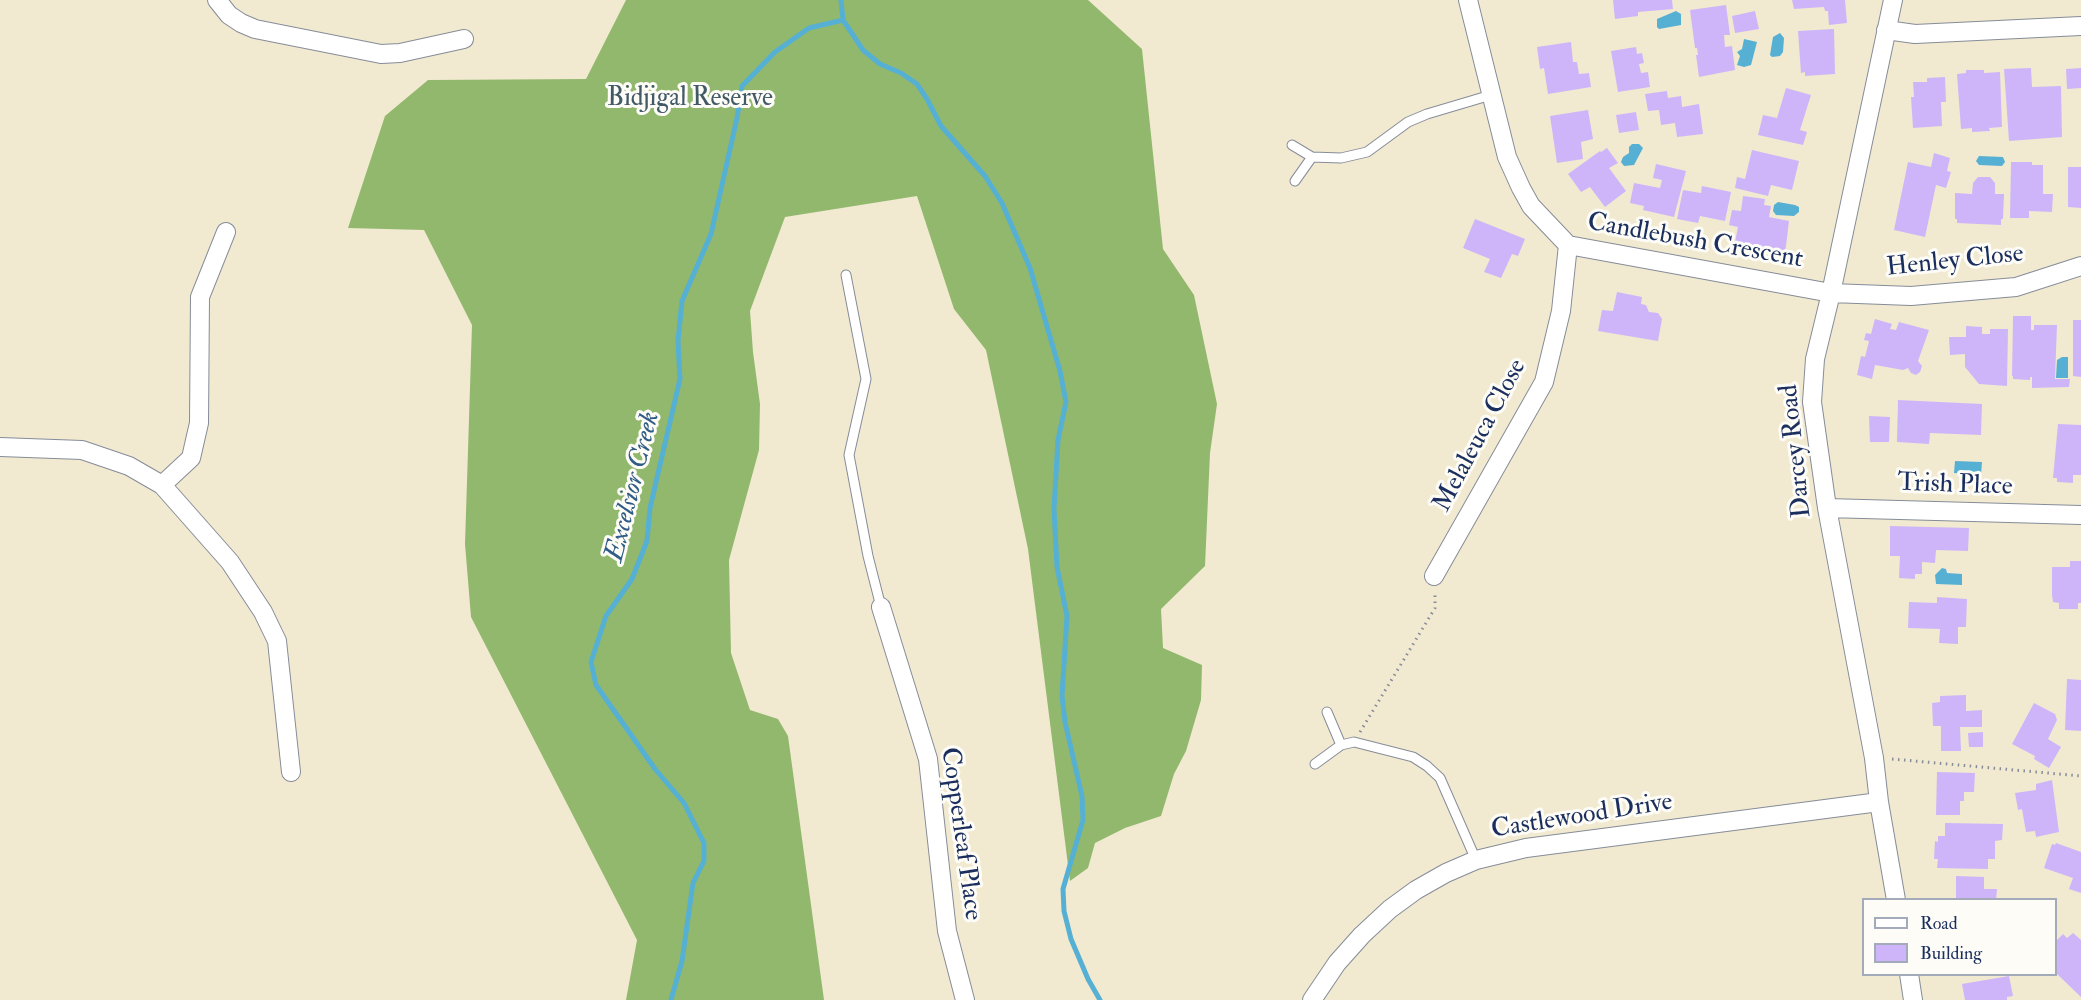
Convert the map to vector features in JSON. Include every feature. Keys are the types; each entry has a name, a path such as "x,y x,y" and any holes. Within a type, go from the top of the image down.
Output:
{"street":[{"path":"217,0 229,15 240,23 255,29 381,54 400,53 464,39"},
{"name":"Candlebush Crescent","path":"1468,0 1507,157 1531,206 1568,245 1831,293"},
{"name":"Darcey Road","path":"1893,0 1815,359 1812,402 1827,508 1874,758 1896,898"},
{"path":"1886,30 1915,34 2081,26"},
{"path":"162,485 191,458 199,423 200,297 226,232"},
{"name":"Melaleuca Close","path":"1434,576 1544,382 1561,311 1568,245"},
{"name":"Henley Close","path":"1831,293 1911,296 2016,287 2081,266"},
{"path":"0,447 82,450 129,466 162,485 230,562 263,612 277,641 291,772"},
{"name":"Trish Place","path":"1827,508 2081,515"},
{"name":"Copperleaf Place","path":"880,607 928,759 947,932 965,1000"},
{"name":"Castlewood Drive","path":"1312,1000 1337,963 1390,909 1426,884 1476,860 1526,848 1879,802"},
{"path":"1909,976 1913,1000"}],"lane":[{"path":"1292,145 1312,157 1341,158 1367,152 1408,122 1491,95"},
{"path":"1295,181 1312,157"},
{"path":"846,275 866,379 849,455 880,607"},
{"path":"1327,712 1341,745"},
{"path":"1315,764 1341,745 1354,742 1413,757 1440,778 1476,860"}],"path":[{"path":"1354,742 1435,608 1434,576"},
{"path":"1874,758 2081,776"}],"green space":[{"name":"Bidjigal Reserve","path":"626,0 1088,0 1142,49 1163,249 1194,295 1217,404 1210,453 1205,566 1161,609 1163,648 1202,665 1201,700 1186,751 1174,774 1161,816 1125,828 1095,843 1088,868 1070,881 1028,549 986,350 954,309 917,196 785,217 750,311 760,404 759,450 729,560 731,653 750,710 778,719 788,736 824,1000 626,1000 637,940 471,617 465,544 472,325 424,230 348,228 385,116 428,80 586,79"}],"water":[{"path":"1676,11 1681,14 1681,25 1659,29 1657,27 1657,19"},
{"path":"1780,33 1784,38 1783,52 1780,56 1772,57 1770,55 1773,37"},
{"path":"1744,39 1757,42 1751,65 1744,67 1737,65 1740,56 1737,52 1742,49"},
{"path":"1632,144 1639,144 1643,148 1634,165 1624,166 1621,162 1623,157 1629,153 1629,147"},
{"path":"1979,156 2003,157 2005,162 2002,166 1979,165 1976,161"},
{"path":"1778,202 1795,205 1799,207 1799,212 1794,216 1776,215 1773,211 1774,205"},
{"path":"2068,357 2068,378 2056,378 2057,360"},
{"path":"1955,461 1982,462 1981,475 1954,473"},
{"path":"1942,568 1946,569 1947,573 1962,574 1962,585 1936,584 1935,575"}],"building":[{"path":"1613,0 1672,0 1673,9 1638,12 1638,16 1615,19"},
{"path":"1792,0 1845,0 1847,23 1829,25 1828,11 1825,11 1824,7 1794,9"},
{"path":"1726,5 1730,35 1724,35 1725,47 1732,46 1735,70 1699,77 1696,55 1698,55 1690,10"},
{"path":"1755,11 1759,29 1735,33 1732,16"},
{"path":"1834,29 1835,74 1805,76 1805,72 1801,73 1798,31"},
{"path":"1571,42 1573,62 1577,62 1579,74 1589,73 1591,87 1548,94 1544,68 1540,69 1537,47"},
{"path":"1636,47 1637,54 1642,53 1644,63 1639,64 1641,73 1648,72 1650,87 1618,92 1611,51"},
{"path":"2031,68 2032,87 2061,86 2062,137 2009,141 2004,69"},
{"path":"2081,68 2081,88 2067,89 2066,69"},
{"path":"1966,70 1984,70 1984,73 2000,72 2002,127 1989,128 1990,131 1972,132 1972,128 1961,129 1957,74 1966,73"},
{"path":"1945,77 1946,102 1941,102 1942,126 1913,128 1911,97 1914,97 1913,82 1927,82 1927,78"},
{"path":"1786,88 1811,95 1800,130 1807,132 1803,145 1758,135 1763,115 1777,118"},
{"path":"1667,91 1668,98 1681,96 1682,107 1699,104 1703,134 1677,137 1675,123 1661,125 1659,110 1648,111 1645,94"},
{"path":"1588,110 1593,139 1581,142 1583,159 1557,163 1550,116"},
{"path":"1636,112 1639,130 1619,133 1616,115"},
{"path":"1607,148 1618,163 1609,168 1626,191 1605,207 1590,187 1581,192 1568,174"},
{"path":"1752,150 1799,161 1792,190 1771,185 1768,196 1735,188 1737,177 1745,179"},
{"path":"1934,153 1950,158 1947,171 1951,172 1946,188 1936,185 1925,237 1894,230 1908,162 1931,167"},
{"path":"2011,162 2032,162 2032,165 2043,165 2043,194 2053,194 2052,212 2029,211 2029,218 2010,218"},
{"path":"1656,164 1686,171 1674,217 1643,210 1644,206 1630,203 1634,183 1660,188 1662,180 1653,178"},
{"path":"2068,167 2081,167 2081,208 2068,207"},
{"path":"1978,177 1990,177 1995,183 1995,194 2004,194 2001,225 1957,223 1955,219 1955,193 1972,194 1973,183"},
{"path":"1702,186 1731,192 1725,221 1700,216 1698,223 1677,219 1683,190 1701,193"},
{"path":"1743,196 1765,199 1764,205 1771,206 1769,217 1789,221 1785,254 1743,247 1744,244 1735,242 1738,227 1729,225 1732,210 1741,211"},
{"path":"1475,219 1525,239 1518,256 1512,254 1501,278 1484,272 1490,259 1463,248"},
{"path":"1617,292 1642,297 1641,304 1646,305 1649,312 1658,313 1662,319 1658,341 1598,331 1602,310 1613,311"},
{"path":"2013,316 2031,316 2031,330 2034,330 2034,325 2057,325 2055,379 2070,379 2069,387 2032,388 2032,377 2030,380 2013,379"},
{"path":"1875,319 1892,324 1890,329 1896,330 1899,322 1929,330 1918,361 1922,366 1920,372 1916,375 1908,368 1903,370 1875,365 1872,379 1857,375 1861,356 1865,357 1869,341 1864,340 1866,333 1871,334"},
{"path":"2073,320 2081,320 2081,377 2073,376"},
{"path":"1966,326 1982,327 1982,334 1990,334 1990,329 2008,329 2007,386 1979,384 1965,367 1965,354 1950,355 1949,337 1966,337"},
{"path":"1898,400 1982,404 1981,435 1930,433 1929,444 1897,442"},
{"path":"1869,416 1890,417 1889,442 1870,442"},
{"path":"2058,424 2081,425 2081,475 2073,475 2073,483 2057,482 2057,478 2053,478"},
{"path":"1890,526 1969,528 1968,551 1936,550 1935,563 1922,562 1922,574 1915,574 1915,579 1899,578 1900,556 1890,556"},
{"path":"2070,561 2081,561 2081,603 2078,603 2078,609 2059,609 2059,603 2053,602 2052,567 2070,567"},
{"path":"1937,597 1967,599 1966,627 1958,627 1958,644 1939,643 1940,629 1908,628 1909,602 1937,603"},
{"path":"2067,679 2081,680 2081,731 2065,730"},
{"path":"1966,695 1966,711 1982,710 1982,727 1960,727 1961,751 1941,751 1941,726 1933,726 1932,703 1940,702 1940,696"},
{"path":"2034,703 2055,714 2057,720 2048,739 2061,747 2049,768 2034,759 2035,756 2012,744"},
{"path":"1983,732 1983,747 1969,747 1968,733"},
{"path":"1937,772 1975,773 1974,792 1964,792 1964,801 1960,801 1960,815 1936,815"},
{"path":"2052,780 2059,832 2036,837 2035,831 2026,832 2022,809 2018,810 2015,793 2036,790 2036,784"},
{"path":"1945,823 2003,824 2002,840 1995,841 1995,859 1988,859 1988,869 1937,868 1938,859 1934,859 1935,841 1938,842 1938,836 1945,836"},
{"path":"2056,843 2081,852 2081,893 2069,889 2073,878 2044,868 2052,844"},
{"path":"1956,876 1984,877 1984,889 1997,889 1996,898 1956,898"},
{"path":"2073,933 2081,940 2081,997 2057,974 2057,940 2063,934 2067,938"},
{"path":"2009,976 2013,996 2007,997 2007,1000 1965,1000 1962,984"}],"waterway":[{"name":"Excelsior Creek","path":"671,1000 682,961 693,883 704,861 704,843 684,803 655,769 596,685 591,662 606,616 632,579 647,541 650,508 680,379 678,341 682,301 711,234 742,86 775,52 809,28 843,20 841,0"},
{"path":"843,20 863,50 880,64 901,73 917,84 941,126 985,176 1002,203 1030,268 1060,371 1066,402 1058,440 1054,509 1057,567 1067,616 1062,696 1065,722 1082,796 1083,820 1063,889 1064,911 1071,939 1088,979 1100,1000"}]}
